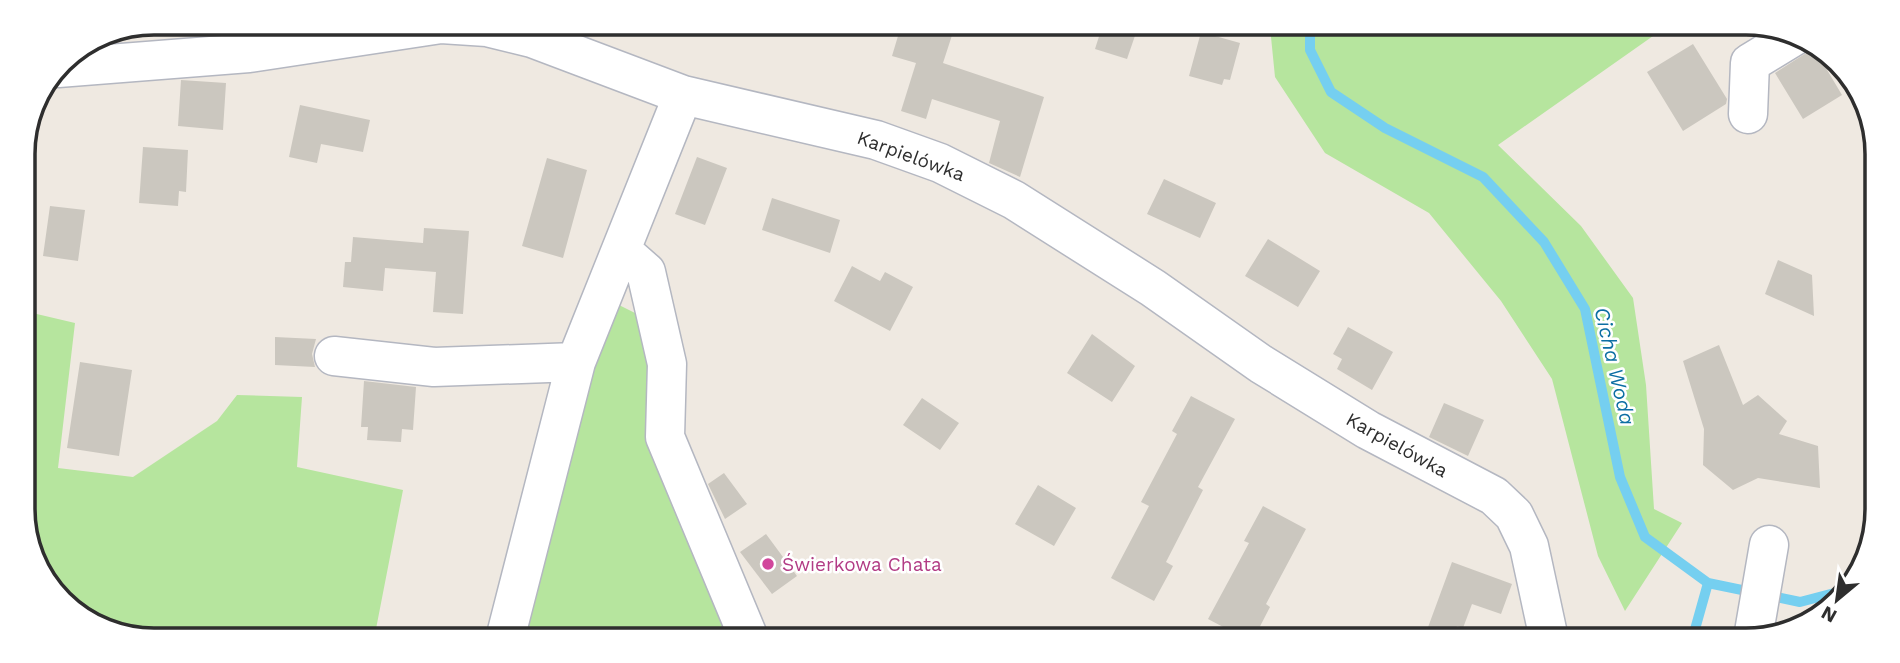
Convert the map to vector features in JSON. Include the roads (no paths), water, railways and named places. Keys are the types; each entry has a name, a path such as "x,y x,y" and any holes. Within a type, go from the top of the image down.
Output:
{"street":[{"name":"Karpielówka","path":"74,67 248,53 368,35"},
{"name":"Karpielówka","path":"519,35 684,95 876,140 940,163 1014,200 1153,288 1261,364 1368,430 1494,496 1514,515 1529,546 1547,628"},
{"path":"1748,114 1750,63 1785,42"},
{"path":"508,628 576,362 684,95"},
{"path":"621,250 646,272 667,364 665,437 745,628"},
{"path":"334,356 434,367 576,362"},
{"path":"1755,627 1766,555"}],"waterway":[{"name":"Cicha Woda","path":"1310,35 1310,50 1331,92 1385,128 1483,177 1544,242 1585,309 1620,477 1645,537 1708,583 1802,601"},
{"path":"1695,628 1708,583"}],"place":[{"name":"Świerkowa Chata","path":"768,564"}]}
